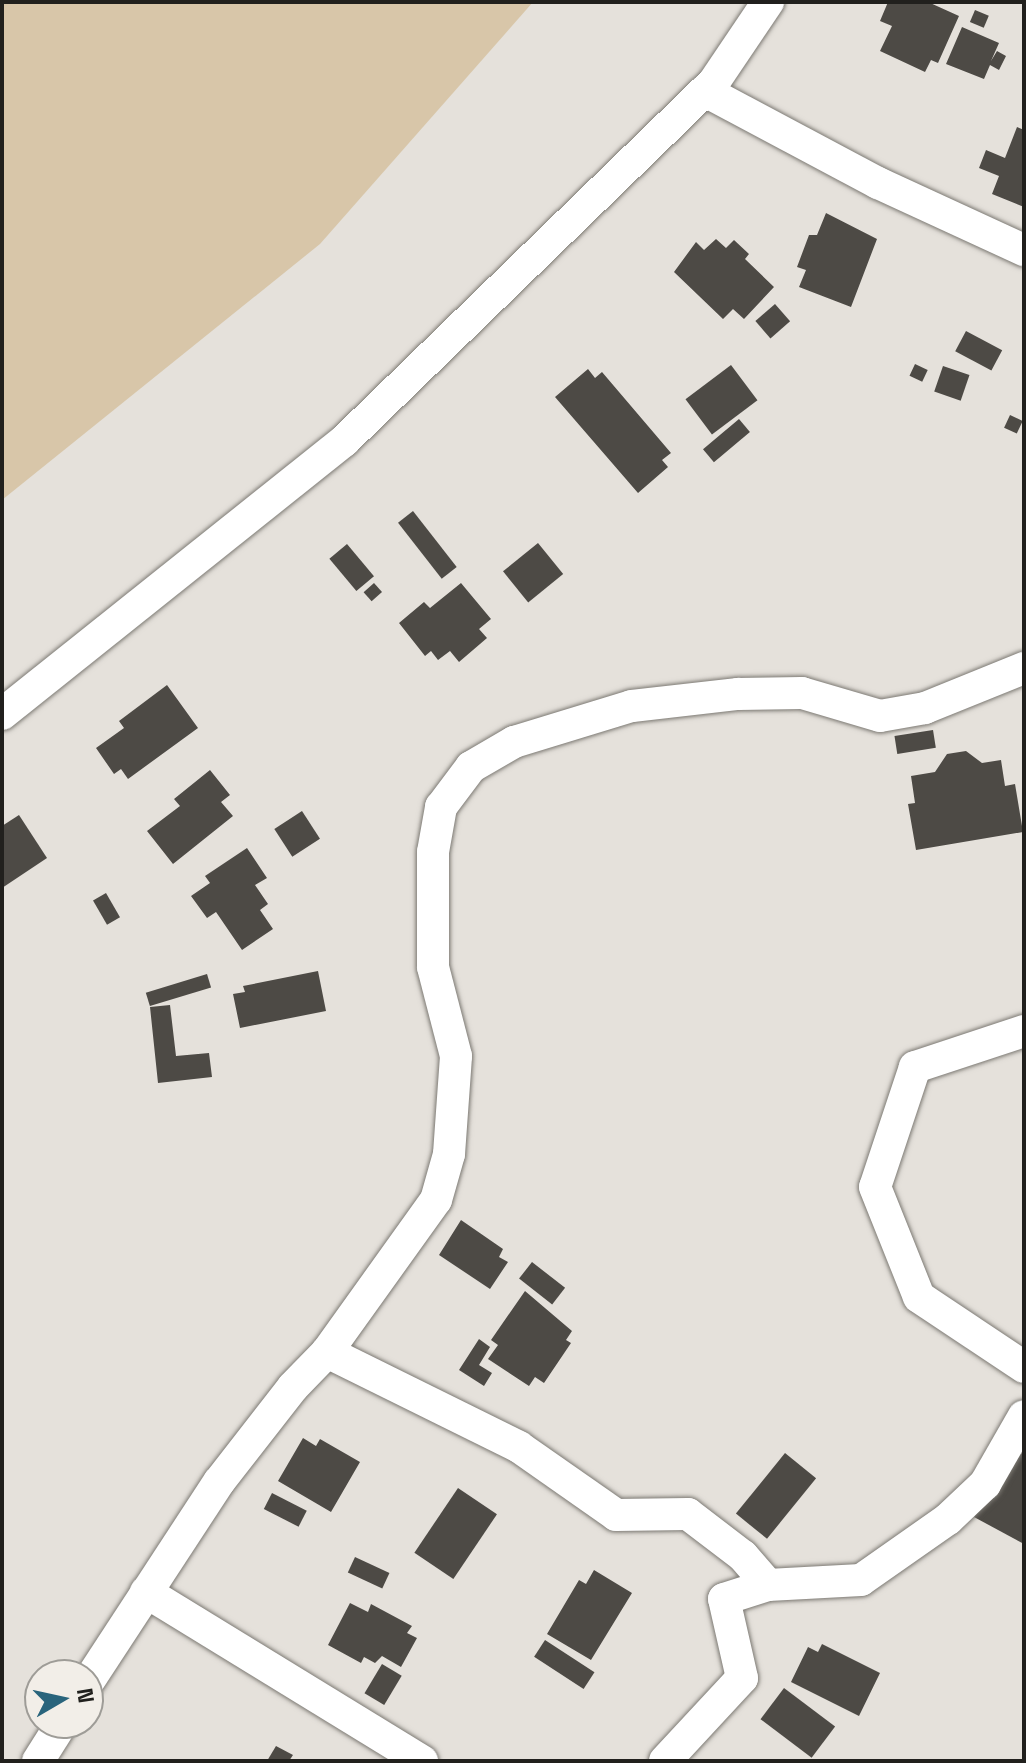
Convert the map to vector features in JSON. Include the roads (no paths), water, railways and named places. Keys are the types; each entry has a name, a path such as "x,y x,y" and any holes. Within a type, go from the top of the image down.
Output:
{"street":[{"path":"2,714 344,441 705,91 768,2"},
{"path":"705,91 878,183 1024,250"},
{"path":"103,1659 219,1482 293,1387 327,1352 436,1200 449,1154 456,1056 433,967 433,852 441,807 471,767 514,742 632,706 791,693 889,715 967,694 1024,668"},
{"path":"1024,1031 915,1067 875,1187 919,1297 1024,1367"},
{"path":"327,1352 519,1447 616,1515 688,1514 743,1556 768,1585"},
{"path":"665,1761 742,1678 724,1599 768,1585 861,1580 948,1519 985,1484 1024,1416"},
{"path":"146,1592 422,1761"},
{"path":"38,1761 52,1739"}]}
